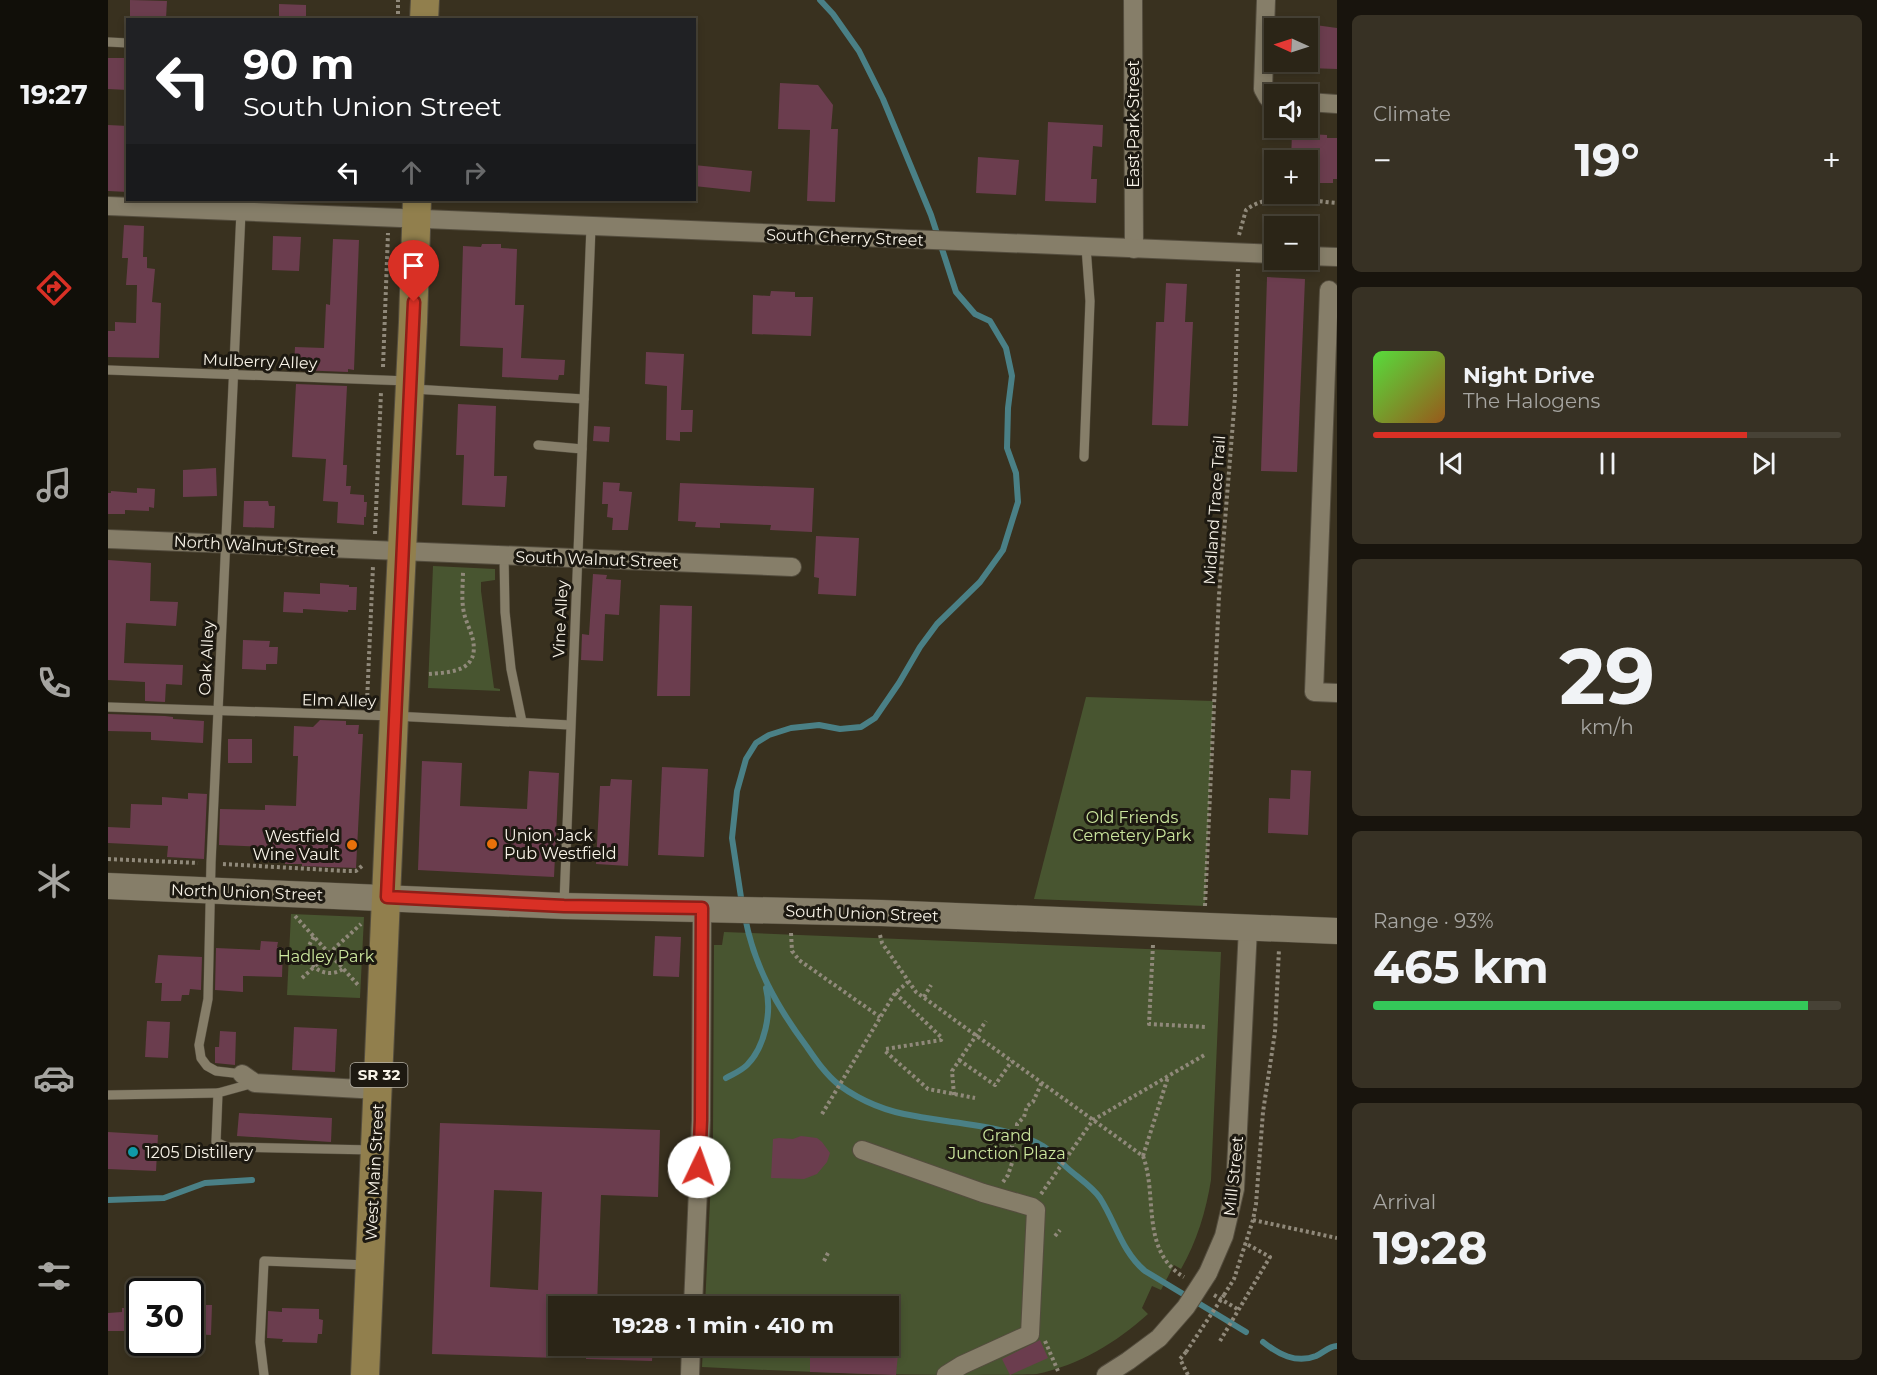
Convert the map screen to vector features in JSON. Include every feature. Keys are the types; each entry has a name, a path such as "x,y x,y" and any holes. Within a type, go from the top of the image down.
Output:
{"main road":[{"path":"424,18 425,0"},
{"name":"SR 32","path":"387,897 380,716 402,551 416,210"},
{"name":"West Main Street","path":"365,1375 387,897"}],"street":[{"name":"East Park Street","path":"1133,0 1134,249"},
{"path":"1264,91 1266,0"},
{"path":"1318,103 1337,104"},
{"name":"South Cherry Street","path":"108,206 241,212 279,207 416,210 591,227 1264,254"},
{"path":"1318,256 1337,257"},
{"path":"1329,290 1331,364 1314,692 1337,693"},
{"name":"North Walnut Street","path":"108,538 402,551"},
{"name":"South Walnut Street","path":"402,551 792,567"},
{"name":"North Union Street","path":"108,886 387,897"},
{"name":"South Union Street","path":"387,897 564,906 881,913 1337,932"},
{"path":"693,1296 712,909"},
{"name":"Mill Street","path":"1106,1375 1159,1338 1186,1307 1224,1236 1235,1189 1248,928"},
{"path":"248,1078 378,1090"},
{"path":"862,1150 1036,1210 1030,1334 962,1365 946,1375"},
{"path":"690,1375 691,1356"}],"lane":[{"path":"108,42 126,43"},
{"name":"Oak Alley","path":"241,212 211,863 208,999 199,1045 201,1058 207,1066 216,1071 248,1078"},
{"name":"Vine Alley","path":"564,906 591,227"},
{"path":"1084,457 1090,301 1086,247"},
{"name":"Mulberry Alley","path":"108,370 234,374 584,399"},
{"path":"538,446 582,448"},
{"path":"504,555 506,623 511,669 522,722"},
{"name":"Elm Alley","path":"108,707 570,725"},
{"path":"108,1095 218,1093 248,1078"},
{"path":"218,1093 216,1142 227,1147 375,1150"},
{"path":"264,1375 260,1342 264,1261 370,1265"}],"path":[{"path":"398,18 399,0"},
{"name":"Midland Trace Trail","path":"1205,906 1219,607 1235,397 1237,253 1243,216 1246,210 1256,203 1273,199 1337,202"},
{"path":"374,550 380,716"},
{"path":"429,674 462,669 469,663 473,653 473,642 462,604 464,566"},
{"path":"108,859 351,871 360,868 364,862"},
{"path":"881,913 882,943 912,989 1143,1156"},
{"path":"294,915 362,989"},
{"path":"302,978 361,924"},
{"path":"791,932 792,951 799,960 880,1017"},
{"path":"314,937 310,942 308,956 314,968 325,974 343,969"},
{"path":"1153,945 1149,1024 1207,1027"},
{"path":"822,1114 895,993 908,982"},
{"path":"924,997 931,985"},
{"path":"895,993 942,1038 885,1051 928,1089 975,1098"},
{"path":"954,1095 952,1071 986,1021"},
{"path":"1036,1200 1092,1121 1206,1054"},
{"path":"959,1060 995,1085 1012,1061"},
{"path":"1168,1077 1143,1156 1155,1237 1169,1266 1200,1278"},
{"path":"1000,1198 1003,1180 1008,1175 1014,1157 1012,1146 1017,1136 1017,1124 1024,1117 1027,1106 1032,1102 1042,1082"},
{"path":"1253,1220 1337,1238"},
{"path":"1055,1236 1060,1230"},
{"path":"1220,1341 1270,1257 1245,1243"},
{"path":"824,1261 828,1253"},
{"path":"1211,1293 1240,1308"},
{"path":"1188,1375 1180,1359 1224,1295"},
{"path":"1030,1334 1042,1336 1058,1371"}],"green space":[{"path":"433,566 495,569 495,580 481,582 481,591 494,688 500,691 428,688"},
{"name":"Old Friends Cemetery Park","path":"1086,697 1213,701 1205,906 1034,899"},
{"name":"Hadley Park","path":"291,914 364,917 360,998 287,995"},
{"name":"Grand Junction Plaza","path":"724,932 1221,952 1209,1192 1200,1226 1187,1258 1181,1269 1174,1265 1161,1290 1152,1286 1142,1308 1148,1314 1096,1352 1068,1365 1037,1374 891,1374 702,1367 703,1356 899,1356 899,1296 705,1296 713,1138 714,945 722,945"}],"building":[{"path":"130,0 167,1 166,18 130,16"},
{"path":"279,4 306,5 306,18 279,18"},
{"path":"1318,25 1337,28 1337,69 1318,68"},
{"path":"108,58 126,58 126,90 108,89"},
{"path":"780,83 818,85 833,105 831,129 838,129 835,202 807,201 810,130 778,129"},
{"path":"1048,122 1103,125 1102,147 1093,146 1091,179 1097,179 1096,203 1045,201"},
{"path":"108,125 126,126 126,192 108,191"},
{"path":"1318,134 1327,135 1327,138 1337,138 1337,179 1333,179 1333,183 1318,183 1318,150 1291,150 1292,138 1318,138"},
{"path":"978,157 1019,160 1016,195 976,193"},
{"path":"696,165 752,171 750,192 696,186"},
{"path":"124,225 144,226 143,257 147,257 147,268 155,269 152,302 161,303 159,358 108,357 108,331 115,331 115,322 136,323 137,285 126,285 128,258 122,258"},
{"path":"273,236 301,237 299,271 272,270"},
{"path":"333,239 359,240 354,370 348,369 348,372 297,370 297,367 294,367 295,347 324,348 326,304 330,305"},
{"path":"482,244 501,244 501,248 517,249 515,305 524,305 521,358 565,360 564,375 559,375 558,380 502,377 503,348 460,346 463,246 481,247"},
{"path":"1267,277 1305,279 1297,472 1261,471"},
{"path":"1166,283 1187,284 1185,322 1193,322 1188,426 1152,425 1156,322 1164,322"},
{"path":"771,291 795,292 795,297 813,297 811,336 752,334 753,295 770,296"},
{"path":"646,352 684,354 681,410 693,410 692,432 680,432 680,441 666,440 667,386 645,384"},
{"path":"296,384 347,386 343,465 347,465 346,486 351,486 350,494 364,495 364,502 367,502 364,525 337,523 338,502 323,501 326,459 292,457"},
{"path":"458,404 496,406 494,476 507,476 505,507 462,505 464,455 456,455"},
{"path":"594,426 610,427 609,442 593,441"},
{"path":"216,468 217,496 183,497 183,470"},
{"path":"603,482 620,483 619,491 632,492 628,530 612,530 613,518 607,517 608,504 602,504"},
{"path":"680,483 814,488 812,532 770,530 771,525 720,523 720,528 695,527 696,522 678,521"},
{"path":"137,488 155,489 154,508 149,507 149,511 125,510 125,514 108,514 108,493 111,491 137,493"},
{"path":"244,501 268,501 269,506 275,506 274,528 243,527"},
{"path":"816,536 859,538 856,596 818,594 819,578 814,577"},
{"path":"108,560 151,563 150,601 178,602 176,626 126,623 124,663 183,665 182,685 166,684 165,702 145,701 145,682 108,680"},
{"path":"593,574 607,575 606,579 621,580 619,615 605,614 603,661 581,660 582,634 589,635"},
{"path":"320,583 357,587 356,610 348,610 348,612 303,609 303,613 283,612 284,592 320,594"},
{"path":"660,605 692,606 690,696 657,696"},
{"path":"243,640 270,641 269,647 278,647 277,664 266,664 266,670 242,669"},
{"path":"108,714 165,716 173,717 173,719 204,721 203,743 151,740 151,732 108,731"},
{"path":"320,720 346,721 346,725 359,725 358,734 363,734 356,868 268,862 269,847 219,845 220,809 265,810 265,805 296,806 298,756 293,756 294,726 313,727"},
{"path":"228,739 252,739 252,763 228,763"},
{"path":"422,761 462,763 460,806 527,809 529,771 559,773 554,877 418,870"},
{"path":"662,767 708,769 704,857 658,855"},
{"path":"1291,770 1311,771 1308,835 1268,833 1269,798 1290,799"},
{"path":"611,779 632,780 628,866 596,864 600,786 610,786"},
{"path":"188,793 207,794 204,859 167,857 168,846 108,843 108,827 130,828 131,804 162,805 162,797 188,799"},
{"path":"655,936 681,937 679,977 653,976"},
{"path":"261,941 278,942 277,947 283,947 282,977 243,976 243,992 215,990 216,948 260,950"},
{"path":"158,955 202,957 201,990 190,989 189,995 182,995 181,1001 161,1001 162,983 155,983"},
{"path":"147,1021 170,1022 168,1058 145,1057"},
{"path":"294,1027 337,1029 335,1072 292,1070"},
{"path":"220,1031 236,1032 235,1065 215,1063 215,1047 219,1047"},
{"path":"239,1113 332,1118 331,1142 237,1136"},
{"path":"440,1123 660,1130 658,1197 601,1195 597,1296 548,1296 548,1356 558,1356 558,1358 432,1354","holes":["494,1190 542,1192 538,1290 490,1287"]},
{"name":"1205 Distillery","path":"108,1132 158,1135 156,1171 108,1169"},
{"path":"801,1136 817,1138 822,1142 830,1153 827,1162 817,1174 804,1179 771,1178 773,1139 793,1139"},
{"path":"204,1305 212,1305 211,1335 204,1335"},
{"path":"122,1308 126,1308 126,1331 108,1331 108,1313 122,1312"},
{"path":"282,1308 319,1309 319,1319 323,1320 322,1334 318,1334 317,1343 282,1342 283,1339 267,1338 268,1311 282,1312"},
{"path":"1040,1340 1048,1358 1010,1375 1002,1359"},
{"path":"586,1356 652,1356 652,1361 586,1359"},
{"path":"810,1356 898,1356 896,1375 810,1372"}],"waterway":[{"path":"742,904 732,838 737,791 746,759 756,743 769,735 791,728 819,725 840,729 861,727 875,718 937,624 980,582 1003,550 1018,502 1016,473 1007,448 1012,376 1006,348 990,321 975,314 956,292 931,215 883,99 859,51 833,14 820,0"},
{"path":"745,917 754,952 768,985 796,1032 830,1077 839,1085 866,1101 895,1112 997,1129 1043,1146 1096,1193 1125,1246 1145,1271 1246,1332"},
{"path":"726,1078 745,1067 753,1058 763,1039 768,1008 766,988"},
{"path":"108,1200 164,1198 205,1183 252,1180"},
{"path":"1263,1342 1281,1354 1301,1359 1316,1356 1337,1346"}],"place":[{"name":"Union Jack Pub Westfield","path":"492,844"},
{"name":"Westfield Wine Vault","path":"352,845"},
{"name":"1205 Distillery","path":"133,1152"}],"route":[{"path":"414,302 387,897 564,906 702,908 699,1167"}]}
